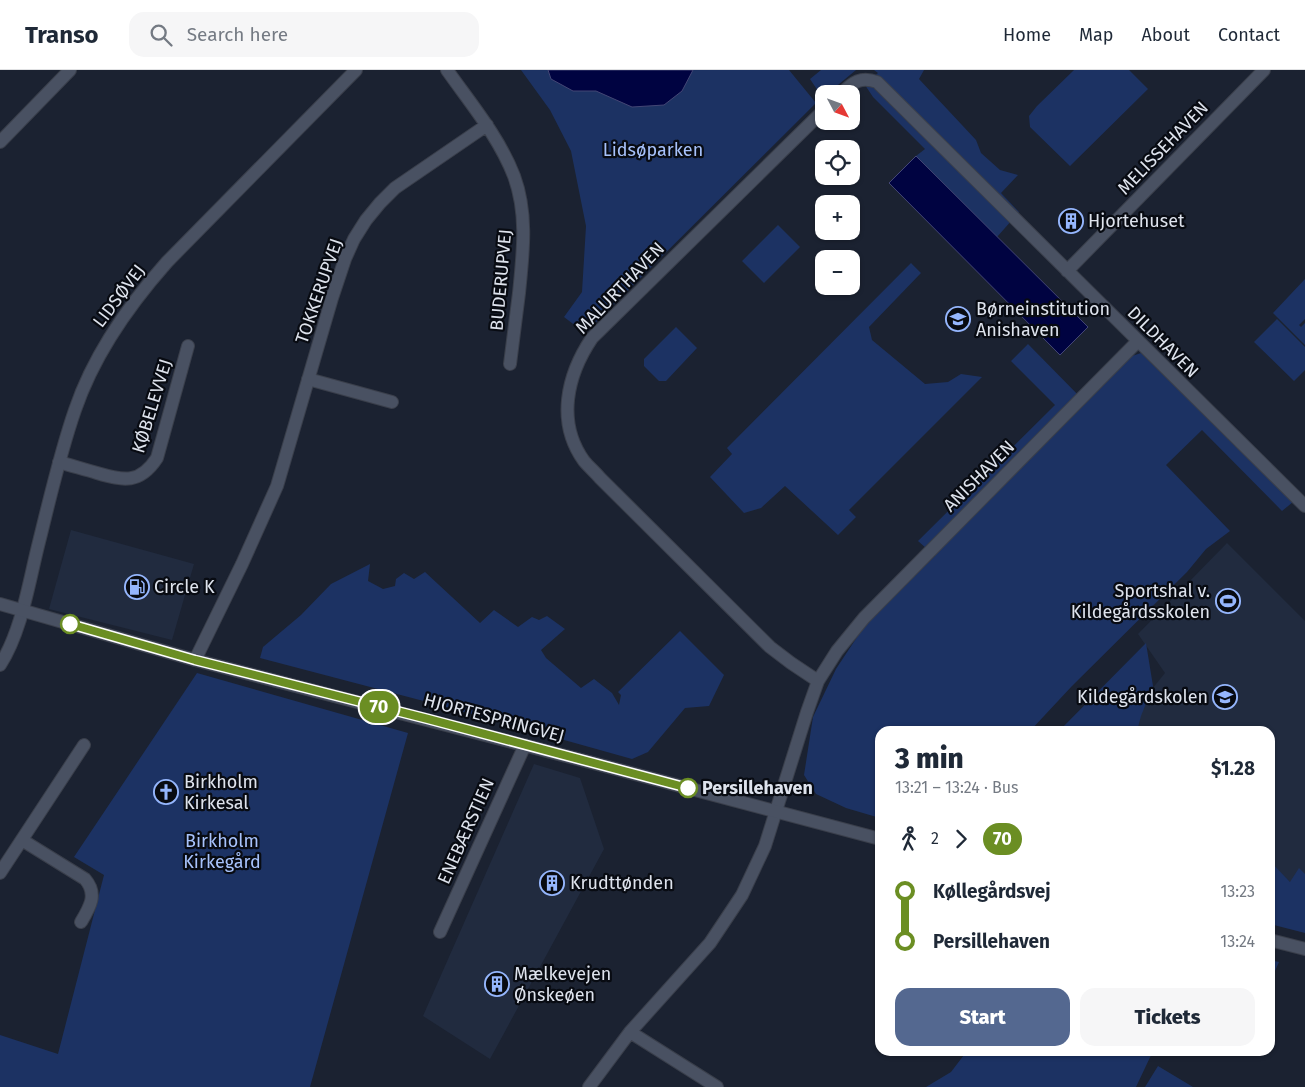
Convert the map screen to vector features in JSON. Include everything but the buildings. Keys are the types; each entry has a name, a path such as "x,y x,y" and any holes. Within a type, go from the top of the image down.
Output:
{"street":[{"path":"0,142 70,70"},
{"name":"LIDSØVEJ","path":"0,665 8,652 22,610 59,462 75,410 88,377 104,346 144,288 167,262 356,70"},
{"name":"BUDERUPVEJ","path":"447,70 487,125 504,154 521,200 524,250 510,364"},
{"name":"MELISSEHAVEN","path":"1067,271 1264,70"},
{"name":"DILDHAVEN","path":"852,85 857,81 867,78 877,82 1305,506"},
{"name":"MALURTHAVEN","path":"815,119 592,338 574,370 569,389 568,407 570,426 575,444 584,460 600,478 770,646 818,681"},
{"name":"TOKKERUPVEJ","path":"195,660 242,564 277,486 345,259 354,239 366,220 395,188 487,125"},
{"name":"ANISHAVEN","path":"818,681 837,651 864,618 1138,341"},
{"name":"KØBELEVVEJ","path":"59,462 118,479 136,477 150,468 157,458 188,346"},
{"path":"308,379 392,402"},
{"name":"HJORTESPRINGVEJ","path":"0,604 195,660 525,745 875,839"},
{"path":"589,1087 630,1032 710,943 728,919 749,882 765,846 818,681"},
{"path":"0,873 84,744"},
{"name":"ENEBÆRSTIEN","path":"440,932 525,745"},
{"path":"22,840 90,884 93,902 81,922"},
{"path":"1275,941 1305,949"},
{"path":"630,1032 717,1087"}],"shaded area":[{"path":"548,70 693,70 682,91 664,105 632,107 596,91 573,91 551,79"},
{"path":"916,156 1088,327 1060,355 889,183"},
{"path":"71,530 194,564 172,640 49,609"},
{"name":"Kildegårdskolen","path":"1227,543 1305,621 1305,889 1292,884 1275,867 1275,726 1133,726 1127,720 1165,673 1138,634"},
{"path":"534,764 580,778 604,849 490,1059 423,1016"}],"green space":[{"name":"Lidsøparken","path":"521,70 789,70 815,102 815,104 585,333 564,317 582,292 586,226 571,151 550,110"},
{"path":"821,70 856,70 838,85 815,86 810,79"},
{"path":"874,70 924,70 919,79 976,140 981,153 1000,170 1018,175 1001,193 1019,212 997,237 916,156 925,149 873,97 865,85 878,73"},
{"path":"1074,70 1129,70 1148,89 1070,166 1030,127 1029,116"},
{"path":"778,225 800,247 764,283 742,261"},
{"path":"911,263 921,273 869,327 872,340 925,384 948,382 961,374 982,377 849,510 856,517 838,535 785,486 761,508 744,513 710,477 732,454 727,448"},
{"path":"1305,279 1305,319 1299,325 1301,327 1305,323 1305,345 1273,313"},
{"path":"1277,319 1305,347 1305,370 1294,381 1254,342"},
{"path":"676,327 697,348 666,381 659,381 644,366 644,359"},
{"path":"1028,344 1085,402 1129,357 1141,353 1293,502 1282,511 1202,430 1166,465 1230,531 1206,549 1187,572 1072,686 1035,726 875,726 875,817 846,808 816,794 804,775 813,717 836,669 869,619 935,556 918,541 1055,405 1011,361"},
{"path":"370,564 368,581 383,589 395,586 396,579 404,573 414,579 425,572 480,623 494,610 518,627 532,617 539,620 547,616 565,629 541,650 546,658 581,688 594,679 612,693 619,705 621,695 618,692 680,631 724,675 709,706 685,708 648,752 632,759 454,709 260,658 263,647 301,615 331,584"},
{"path":"1146,643 1153,686 1138,726 1064,726"},
{"name":"Birkholm Kirkegård","path":"197,673 408,733 310,1087 0,1087 0,1035 58,1054 104,875 74,857"},
{"path":"1275,866 1290,882 1299,868 1305,874 1305,933 1275,925"},
{"path":"1275,961 1279,962 1275,971"},
{"path":"963,1056 1151,1056 1136,1087 926,1087 951,1072"},
{"path":"1158,1066 1193,1087 1145,1087"}],"bus line":[{"name":"70","path":"70,624 195,660 688,788"}],"place":[{"name":"Hjortehuset","path":"1071,221"},
{"name":"Børneinstitution Anishaven","path":"958,319"},
{"name":"Circle K","path":"137,587"},
{"name":"Sportshal v. Kildegårdsskolen","path":"1228,601"},
{"name":"Kildegårdskolen","path":"1225,697"},
{"name":"Persillehaven","path":"688,788"},
{"name":"Birkholm Kirkesal","path":"166,792"},
{"name":"Krudttønden","path":"552,883"},
{"name":"Mælkevejen Ønskeøen","path":"497,984"}]}
